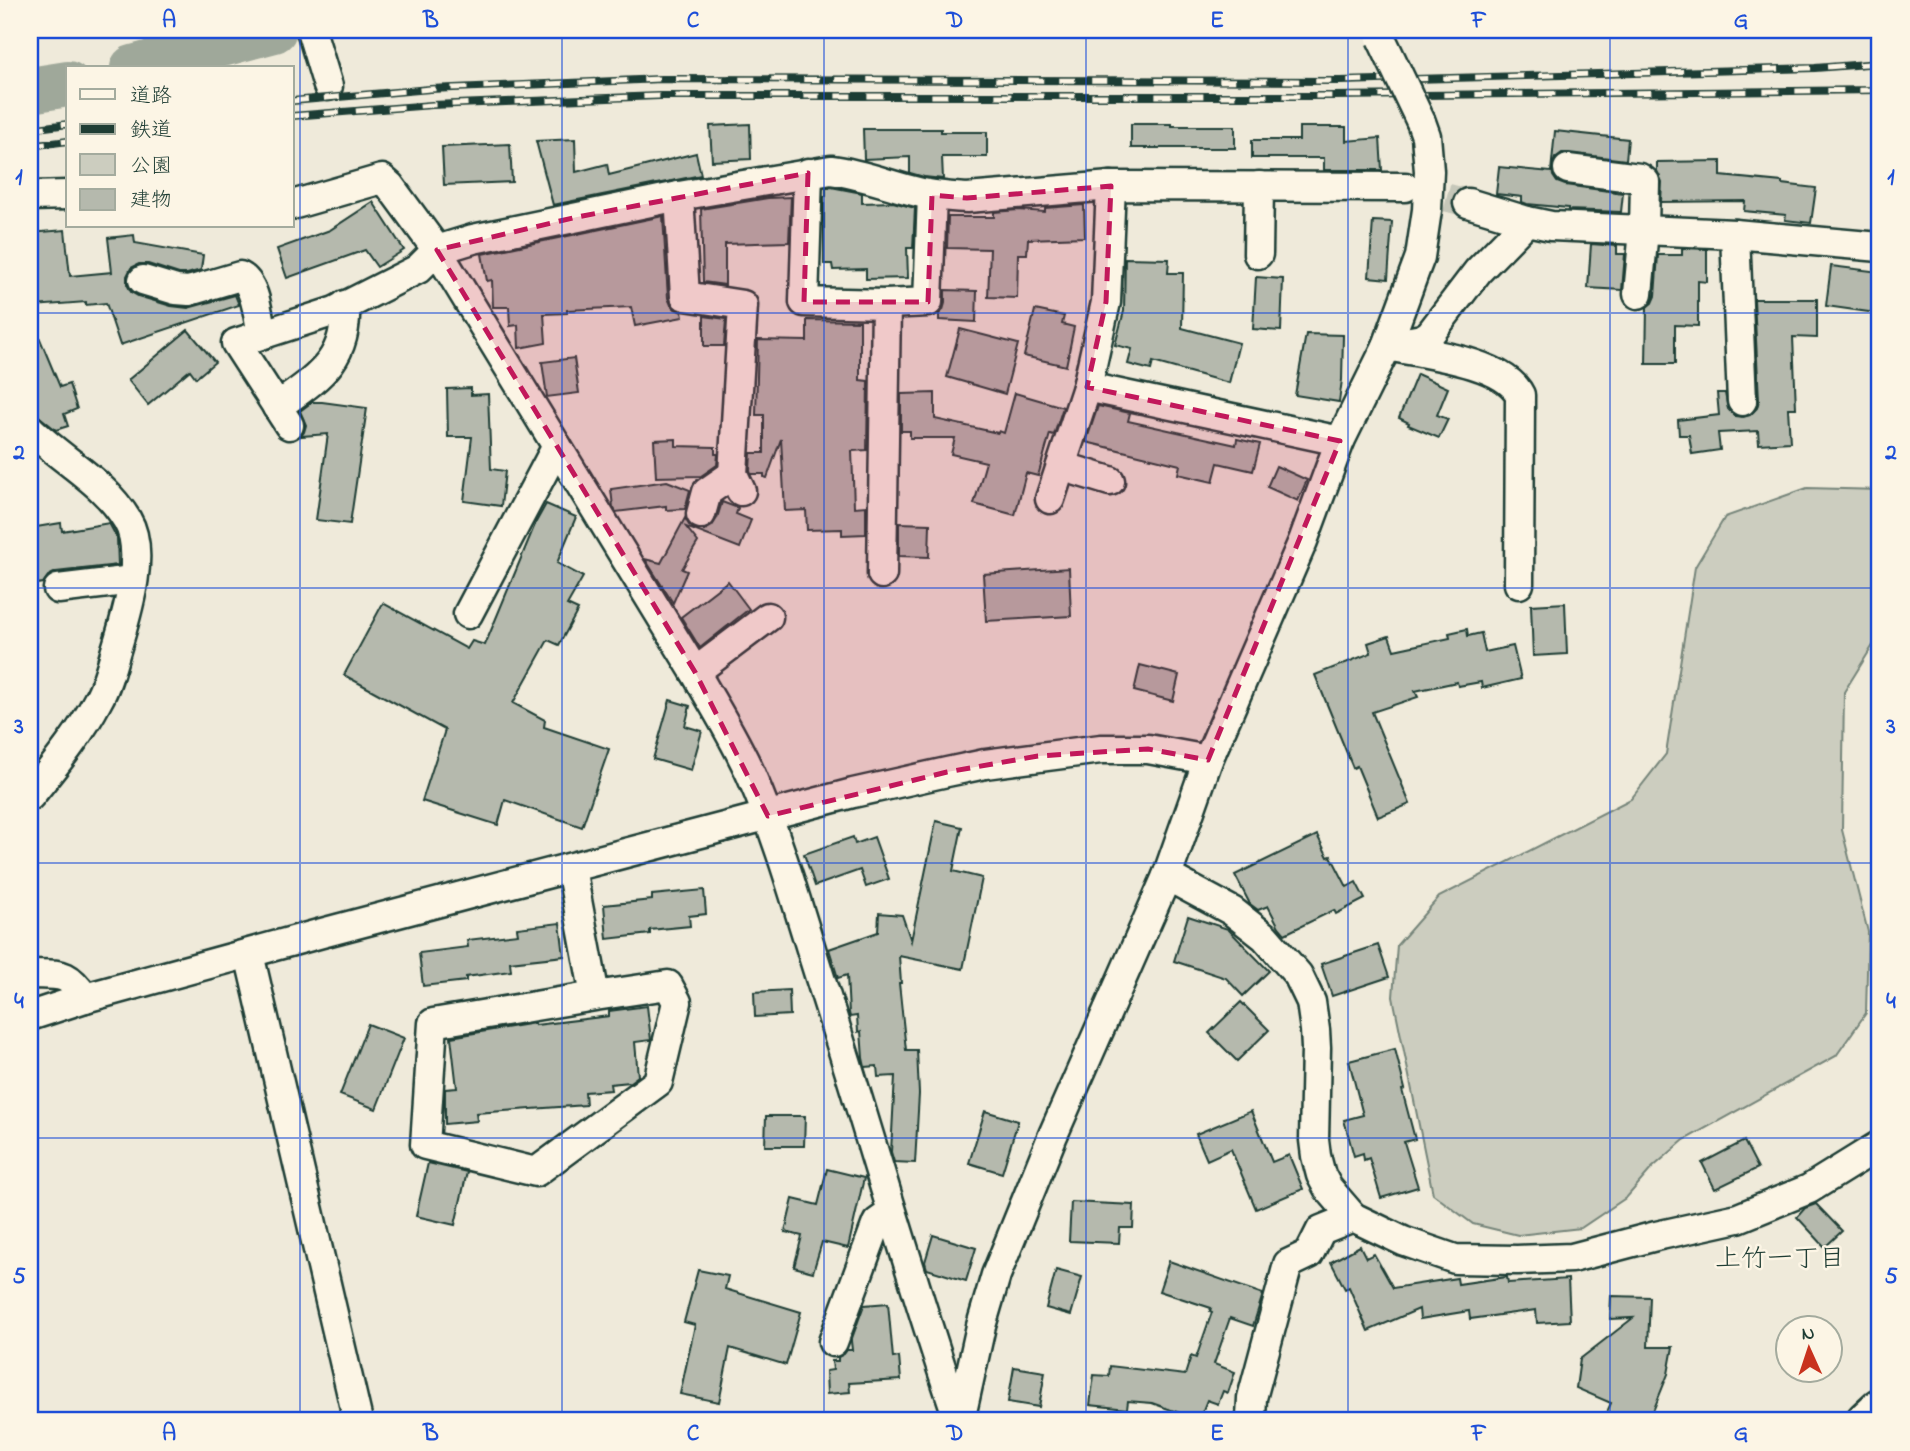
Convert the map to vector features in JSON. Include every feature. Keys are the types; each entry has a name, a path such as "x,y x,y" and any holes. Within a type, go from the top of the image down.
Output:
{"highway":[{"path":"1866,1421 1880,1408"}],"street":[{"path":"312,33 328,86"},
{"path":"960,1421 981,1326 996,1275 1053,1135 1167,876 1208,760 1303,541 1340,441 1387,346 1420,257 1429,172 1426,136 1378,34"},
{"path":"1568,169 1640,178 1645,182 1638,294"},
{"path":"345,305 346,324 333,358 283,416 236,343 335,311 345,305 418,268 437,250 473,239 679,196 831,170 932,195 967,198 1111,186 1405,187"},
{"path":"808,173 804,302 928,302 932,195"},
{"path":"294,204 382,179 390,186 437,250 695,672 749,772 768,816 852,1077 891,1213 960,1421"},
{"path":"1050,499 1087,387 1106,302 1111,186"},
{"path":"1258,254 1259,186"},
{"path":"30,196 66,195"},
{"path":"679,196 685,296 743,305 737,482 707,492 701,514"},
{"path":"1468,203 1551,226 1734,234 1880,247"},
{"path":"1387,346 1422,339 1430,334 1478,271 1527,221"},
{"path":"1734,234 1742,401"},
{"path":"143,280 176,290 190,291 240,276 247,280 251,288 262,334"},
{"path":"882,574 886,304"},
{"path":"1387,346 1476,364 1495,372 1516,387 1520,395 1519,584"},
{"path":"1087,387 1340,441"},
{"path":"30,429 48,447 78,468 119,508 129,523 135,556 134,580 123,628 98,700 76,735 30,796"},
{"path":"468,614 557,446"},
{"path":"1061,466 1110,481"},
{"path":"58,589 134,580"},
{"path":"695,672 768,617"},
{"path":"30,1016 86,998 571,868 853,793 947,772 1038,756 1101,749 1148,749 1208,760"},
{"path":"571,868 595,996"},
{"path":"1167,876 1232,911 1265,937 1288,962 1306,988 1311,1002 1316,1048 1314,1140 1316,1156 1328,1188 1353,1217 1403,1241 1455,1259 1572,1258 1738,1218 1809,1189 1880,1144"},
{"path":"249,954 358,1421"},
{"path":"30,974 64,976 74,981 86,998"},
{"path":"668,985 677,1003 658,1082 536,1172 425,1145 433,1023 595,996 668,985"},
{"path":"833,1342 877,1223 891,1213"},
{"path":"1251,1408 1287,1265 1309,1254 1321,1230 1353,1217"}],"highlighted area":[{"path":"808,173 804,302 928,302 932,195 967,198 1111,186 1106,302 1087,387 1340,441 1208,760 1148,749 1038,756 947,772 768,816 695,672 437,250 577,217"}],"green space":[{"path":"1807,488 1880,490 1880,634 1844,692 1842,830 1868,932 1866,1013 1836,1056 1684,1140 1652,1168 1627,1197 1581,1228 1518,1235 1473,1224 1433,1194 1393,997 1397,945 1439,897 1631,799 1666,754 1695,567 1725,517"}],"building":[{"path":"750,124 751,159 712,161 710,126"},
{"path":"1131,124 1235,126 1235,148 1131,148"},
{"path":"1299,127 1346,127 1346,141 1380,138 1382,170 1324,170 1324,158 1252,158 1252,140 1299,140"},
{"path":"863,129 987,132 987,157 942,157 943,179 924,177 910,173 910,157 864,159"},
{"path":"1555,131 1628,139 1626,160 1562,153 1555,158 1552,168 1557,182 1565,185 1623,193 1621,212 1568,210 1527,204 1522,202 1522,197 1496,194 1499,167 1551,172"},
{"path":"575,139 576,172 607,164 609,175 696,153 701,175 553,205 536,141"},
{"path":"510,144 512,182 444,185 442,147"},
{"path":"1721,161 1721,176 1816,188 1811,223 1785,220 1786,215 1744,211 1745,201 1661,202 1662,182 1657,171 1657,162"},
{"path":"826,188 862,193 862,203 893,202 915,208 913,248 907,248 908,278 866,279 866,269 833,270 832,264 824,264 824,196"},
{"path":"791,197 789,242 725,244 725,285 703,282 701,209"},
{"path":"373,202 404,250 377,267 365,250 287,278 277,249 330,230"},
{"path":"1084,205 1085,237 1028,239 1027,254 1018,254 1017,298 988,297 990,249 947,248 948,217 994,217 994,212 1045,212 1045,208"},
{"path":"663,216 668,298 675,309 682,312 683,317 635,326 631,307 567,310 567,313 544,314 546,343 519,348 518,325 510,326 509,307 493,307 492,280 487,281 482,254"},
{"path":"1373,221 1392,222 1388,279 1369,277"},
{"path":"65,230 70,276 112,272 108,238 134,235 135,243 203,255 201,270 187,274 148,264 131,268 127,284 131,292 171,306 188,308 235,295 239,305 120,345 106,303 34,306 30,233"},
{"path":"1591,244 1617,246 1617,254 1625,254 1622,290 1588,288"},
{"path":"1682,248 1707,249 1707,282 1698,281 1698,326 1675,325 1675,364 1646,364 1647,307 1655,296 1658,255 1682,255"},
{"path":"1125,258 1169,259 1168,273 1183,273 1182,328 1239,343 1229,383 1153,362 1151,370 1128,364 1132,349 1115,345 1124,311"},
{"path":"1831,266 1880,272 1876,313 1826,306"},
{"path":"1256,277 1283,279 1281,331 1253,329"},
{"path":"945,290 977,291 976,322 939,320 945,303"},
{"path":"1754,299 1817,299 1817,338 1793,337 1796,408 1788,408 1790,442 1759,444 1758,431 1718,433 1720,450 1692,454 1689,435 1679,435 1678,420 1719,415 1717,393 1725,393 1728,409 1735,416 1750,415 1757,408 1759,400"},
{"path":"1035,310 1064,316 1062,324 1074,327 1066,366 1024,356"},
{"path":"30,315 60,387 69,384 77,409 64,414 68,426 56,430 36,414 30,397"},
{"path":"704,316 726,319 724,346 704,346"},
{"path":"807,320 860,321 860,380 868,381 867,450 852,451 854,507 866,506 866,534 842,535 842,529 807,530 806,510 785,511 781,439 767,478 764,474 751,474 750,471 751,453 764,453 764,415 756,415 758,340 807,341"},
{"path":"960,329 1018,344 1005,394 947,377"},
{"path":"188,330 215,362 196,378 190,370 148,405 128,380"},
{"path":"1306,334 1343,335 1339,402 1295,395"},
{"path":"574,358 579,393 547,397 542,362"},
{"path":"1417,374 1448,388 1437,415 1448,419 1439,438 1408,425 1409,423 1399,418"},
{"path":"471,388 471,395 488,394 491,469 505,471 501,506 464,501 472,437 448,437 447,389"},
{"path":"935,393 935,419 998,433 1004,433 1015,393 1063,407 1054,435 1050,434 1038,476 1026,473 1015,515 974,504 986,462 951,454 955,438 910,438 910,431 901,431 901,394"},
{"path":"312,402 367,408 350,524 316,520 328,434 301,436 306,425 300,411"},
{"path":"1098,406 1130,413 1128,421 1236,445 1237,439 1260,444 1253,471 1218,463 1213,482 1178,474 1180,465 1086,442"},
{"path":"676,439 676,446 715,447 715,454 718,454 717,465 701,476 656,477 654,440"},
{"path":"1276,466 1307,480 1298,501 1267,487"},
{"path":"667,481 690,490 685,509 666,510 666,506 616,512 613,507 611,489"},
{"path":"722,502 738,508 736,514 751,520 740,548 686,527 698,542 682,569 687,571 673,603 645,559 661,563 685,518 696,530 705,530 712,526"},
{"path":"546,504 576,517 557,563 583,577 567,605 578,610 559,645 548,640 513,703 545,720 544,727 609,749 582,827 505,800 498,825 422,801 445,730 344,675 383,603 467,649 472,641 485,645"},
{"path":"61,523 62,531 109,523 117,538 118,565 56,572 48,576 43,583 30,585 30,528"},
{"path":"899,523 930,524 929,557 899,556"},
{"path":"1069,568 1071,616 986,621 983,574"},
{"path":"728,581 749,609 700,648 681,617"},
{"path":"1565,603 1567,654 1533,656 1531,605"},
{"path":"1467,629 1468,636 1481,633 1485,652 1513,646 1521,679 1482,688 1481,682 1458,686 1457,682 1415,691 1418,697 1372,712 1410,804 1378,817 1357,766 1353,768 1315,675 1371,653 1368,643 1389,636 1394,650 1450,638 1449,633"},
{"path":"1140,665 1179,675 1173,701 1134,691"},
{"path":"670,700 690,706 685,726 702,731 691,770 653,759"},
{"path":"936,821 962,827 953,871 982,878 963,969 899,956 906,1050 917,1050 919,1094 915,1163 894,1162 891,1152 895,1076 878,1077 877,1066 865,1067 857,1016 850,1017 849,1013 847,975 838,978 829,949 878,932 879,913 902,915 911,941"},
{"path":"1317,835 1347,887 1356,882 1365,899 1336,914 1334,910 1285,934 1268,906 1258,910 1250,904 1235,875"},
{"path":"853,837 855,844 874,837 889,879 866,887 860,870 815,886 804,854"},
{"path":"704,890 706,914 689,916 690,926 650,930 650,934 607,939 604,905 652,900 652,895"},
{"path":"1188,916 1228,929 1269,971 1243,996 1226,978 1174,961"},
{"path":"560,923 564,956 510,962 511,971 466,977 466,981 423,986 419,953 468,947 467,940 518,934 517,928"},
{"path":"1378,945 1389,977 1332,996 1321,964"},
{"path":"789,990 790,1015 755,1017 754,992"},
{"path":"1241,1002 1269,1030 1237,1061 1209,1033"},
{"path":"647,1006 651,1040 635,1042 638,1076 630,1082 610,1084 611,1090 585,1092 586,1105 476,1113 477,1121 445,1124 445,1089 457,1088 451,1037 535,1023 609,1016 609,1011"},
{"path":"368,1024 404,1038 376,1109 340,1095"},
{"path":"1395,1049 1415,1139 1404,1142 1418,1187 1381,1198 1369,1158 1364,1160 1363,1153 1354,1156 1344,1120 1363,1115 1349,1061"},
{"path":"985,1111 1018,1121 1002,1173 969,1163"},
{"path":"1251,1111 1272,1162 1289,1155 1303,1189 1256,1209 1231,1149 1207,1160 1196,1134"},
{"path":"766,1116 805,1116 804,1146 765,1146"},
{"path":"1744,1141 1758,1168 1715,1189 1702,1163"},
{"path":"428,1163 467,1172 455,1225 416,1216"},
{"path":"827,1169 864,1178 848,1248 822,1242 813,1272 794,1267 802,1236 785,1232 793,1199 818,1205"},
{"path":"1071,1202 1134,1205 1133,1228 1120,1228 1119,1243 1069,1241"},
{"path":"1816,1204 1842,1231 1825,1247 1797,1217 1805,1208"},
{"path":"933,1235 976,1248 966,1281 927,1269 925,1262"},
{"path":"1360,1246 1366,1258 1374,1254 1393,1288 1457,1278 1458,1284 1507,1277 1508,1283 1568,1279 1570,1321 1537,1323 1536,1310 1470,1319 1469,1311 1420,1319 1419,1309 1368,1331 1349,1287 1345,1289 1331,1262"},
{"path":"1169,1261 1263,1294 1253,1326 1230,1318 1214,1364 1235,1372 1228,1393 1223,1391 1218,1404 1207,1400 1199,1420 1152,1403 1128,1401 1127,1409 1090,1405 1094,1375 1109,1376 1110,1366 1185,1375 1191,1356 1196,1358 1212,1312 1211,1308 1159,1291"},
{"path":"698,1270 728,1276 725,1289 801,1312 786,1365 730,1348 719,1402 680,1394 695,1325 684,1322"},
{"path":"1056,1270 1082,1277 1071,1315 1046,1308"},
{"path":"1611,1296 1650,1297 1648,1347 1673,1347 1668,1374 1649,1421 1603,1421 1611,1403 1576,1388 1580,1359 1633,1318 1610,1319"},
{"path":"888,1303 893,1358 899,1357 901,1380 849,1383 850,1392 827,1394 826,1371 833,1370 832,1361 838,1361 838,1357 847,1350 852,1350 851,1341 864,1305"},
{"path":"1014,1367 1045,1372 1039,1407 1008,1402"}],"waterway":[{"path":"140,66 274,30"},
{"path":"30,90 66,84"}],"tunnel":[{"path":"1406,187 1468,203"}],"railway":[{"path":"294,101 430,89 661,79 1340,81 1815,68 1880,63"},
{"path":"294,116 432,105 659,96 1333,96 1880,90"},
{"path":"30,129 66,124"},
{"path":"30,146 66,141"}],"district":[{"name":"上竹一丁目","path":"1780,1257"}]}
